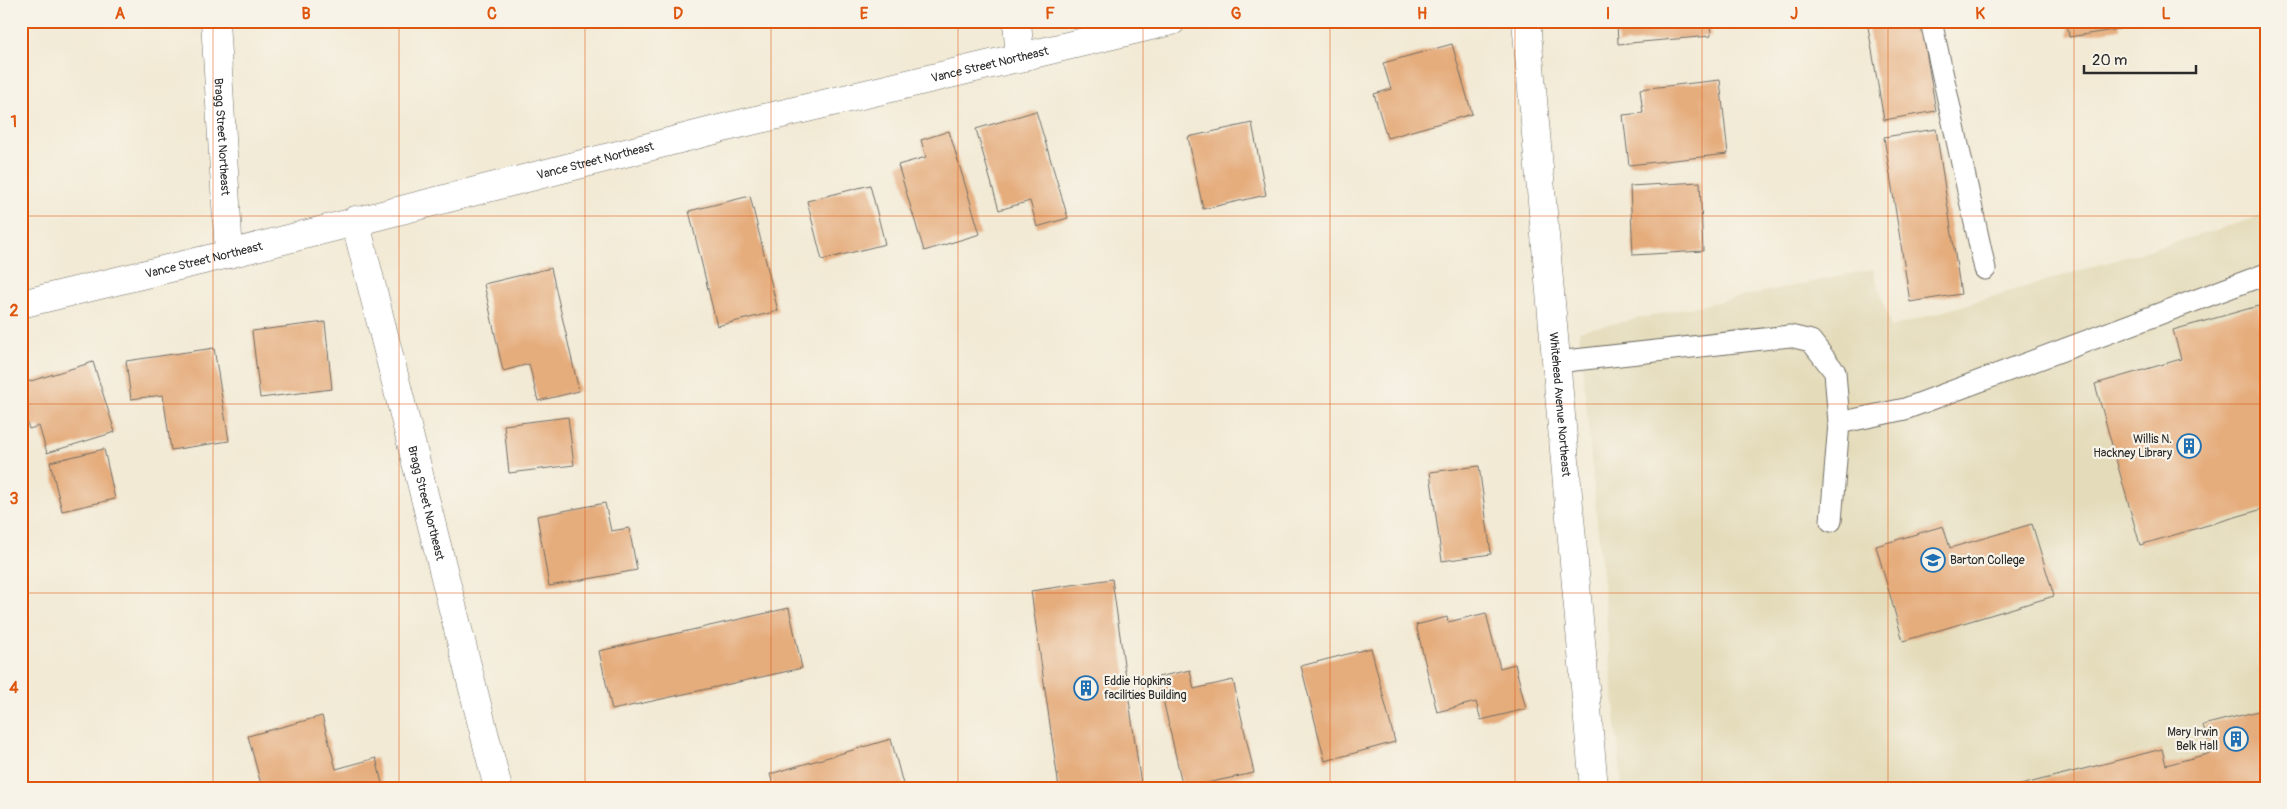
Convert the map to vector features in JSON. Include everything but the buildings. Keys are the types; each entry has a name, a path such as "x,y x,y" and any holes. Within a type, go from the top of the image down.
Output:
{"street":[{"name":"Bragg Street Northeast","path":"215,21 229,254"},
{"path":"1017,21 1020,59"},
{"name":"Vance Street Northeast","path":"21,304 229,254 355,220 731,126 1020,59 1172,21"},
{"name":"Whitehead Avenue Northeast","path":"1526,21 1594,788"},
{"name":"Bragg Street Northeast","path":"355,220 498,788"}],"lane":[{"path":"1931,21 1986,269"},
{"path":"1839,423 1905,409 2266,274"},
{"path":"1557,362 1790,336 1811,341 1835,372 1839,423 1831,521"}],"shaded area":[{"name":"Barton College","path":"2266,215 2266,788 1622,788 1579,331 1873,269 1891,327"}],"place":[{"name":"Willis N. Hackney Library","path":"2189,446"},
{"name":"Barton College","path":"1933,560"},
{"name":"Eddie Hopkins facilities Building","path":"1086,688"},
{"name":"Mary Irwin Belk Hall","path":"2236,739"}]}
